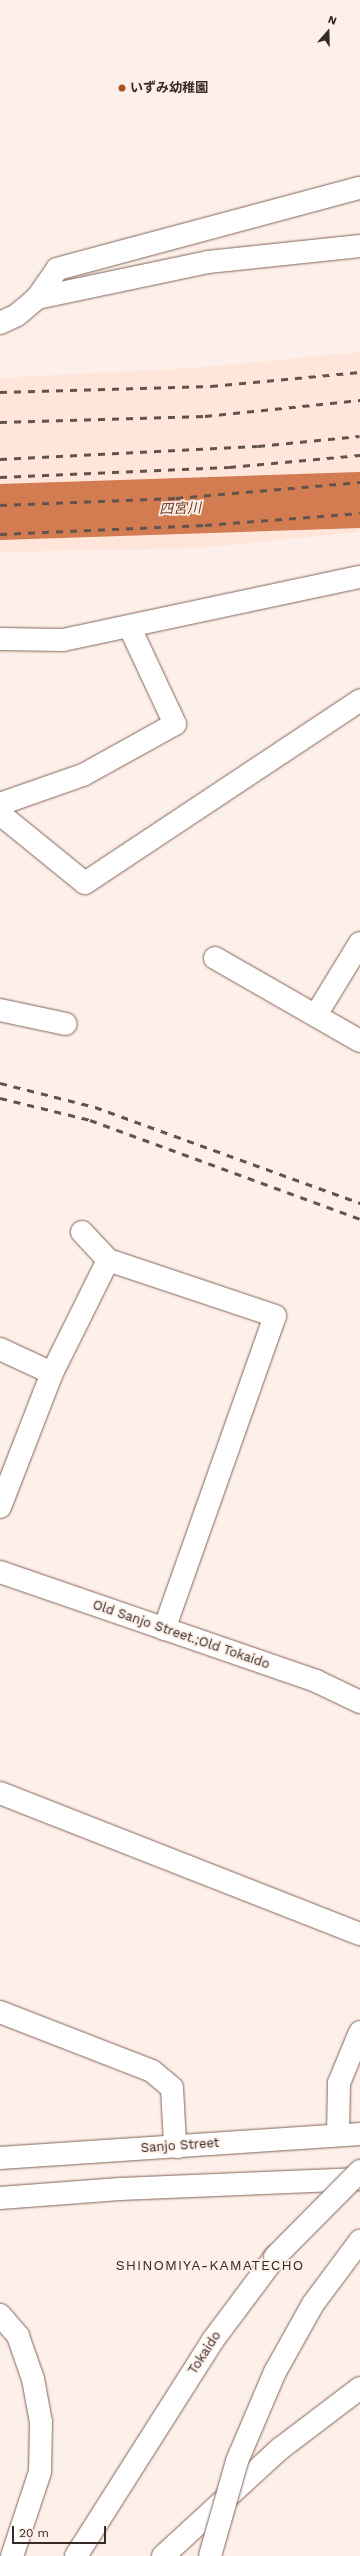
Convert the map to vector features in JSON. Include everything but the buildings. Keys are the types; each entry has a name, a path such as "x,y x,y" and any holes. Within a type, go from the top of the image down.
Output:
{"main road":[{"path":"0,323 17,315 36,298 56,269 360,188"},
{"path":"36,298 208,262 360,246"},
{"path":"0,639 63,640 130,628 360,577"},
{"path":"0,804 83,775 175,724 130,628"},
{"path":"0,814 85,883 360,700"},
{"path":"316,1015 360,943"},
{"path":"214,958 360,1041"},
{"path":"0,1010 66,1024"},
{"path":"82,1232 108,1260 275,1316 164,1629"},
{"path":"0,1507 52,1373 108,1260"},
{"path":"0,1350 52,1373"},
{"name":"Old Sanjo Street.;Old Tokaido","path":"0,1572 316,1681 360,1702"},
{"path":"0,1793 360,1934"},
{"path":"0,2012 152,2071 172,2088 175,2143 178,2147"},
{"path":"354,2134 339,2083 360,2032"},
{"name":"Sanjo Street","path":"0,2158 354,2134"},
{"name":"Tokaido","path":"76,2556 213,2340 275,2257 360,2171"},
{"path":"0,2198 120,2189 360,2179"},
{"path":"210,2556 237,2461 274,2372 313,2304 360,2241"},
{"path":"0,2315 18,2336 33,2379 41,2422 40,2472 12,2556"},
{"path":"163,2556 281,2448 360,2388"}],"shaded area":[{"path":"360,352 360,532 198,548 0,552 0,378 194,368"}],"waterway":[{"name":"四宮川","path":"0,512 360,500"}],"railway":[{"path":"0,392 211,386 360,372"},
{"path":"0,422 205,416 360,400"},
{"path":"0,459 258,446 360,436"},
{"path":"0,477 229,467 360,455"},
{"path":"0,505 176,498 360,482"},
{"path":"0,534 205,525 360,513"},
{"path":"0,1083 95,1107 360,1203"},
{"path":"0,1098 90,1120 360,1219"}],"place":[{"name":"いずみ幼稚園","path":"122,88"}],"district":[{"name":"SHINOMIYA-KAMATECHO","path":"210,2265"}]}
